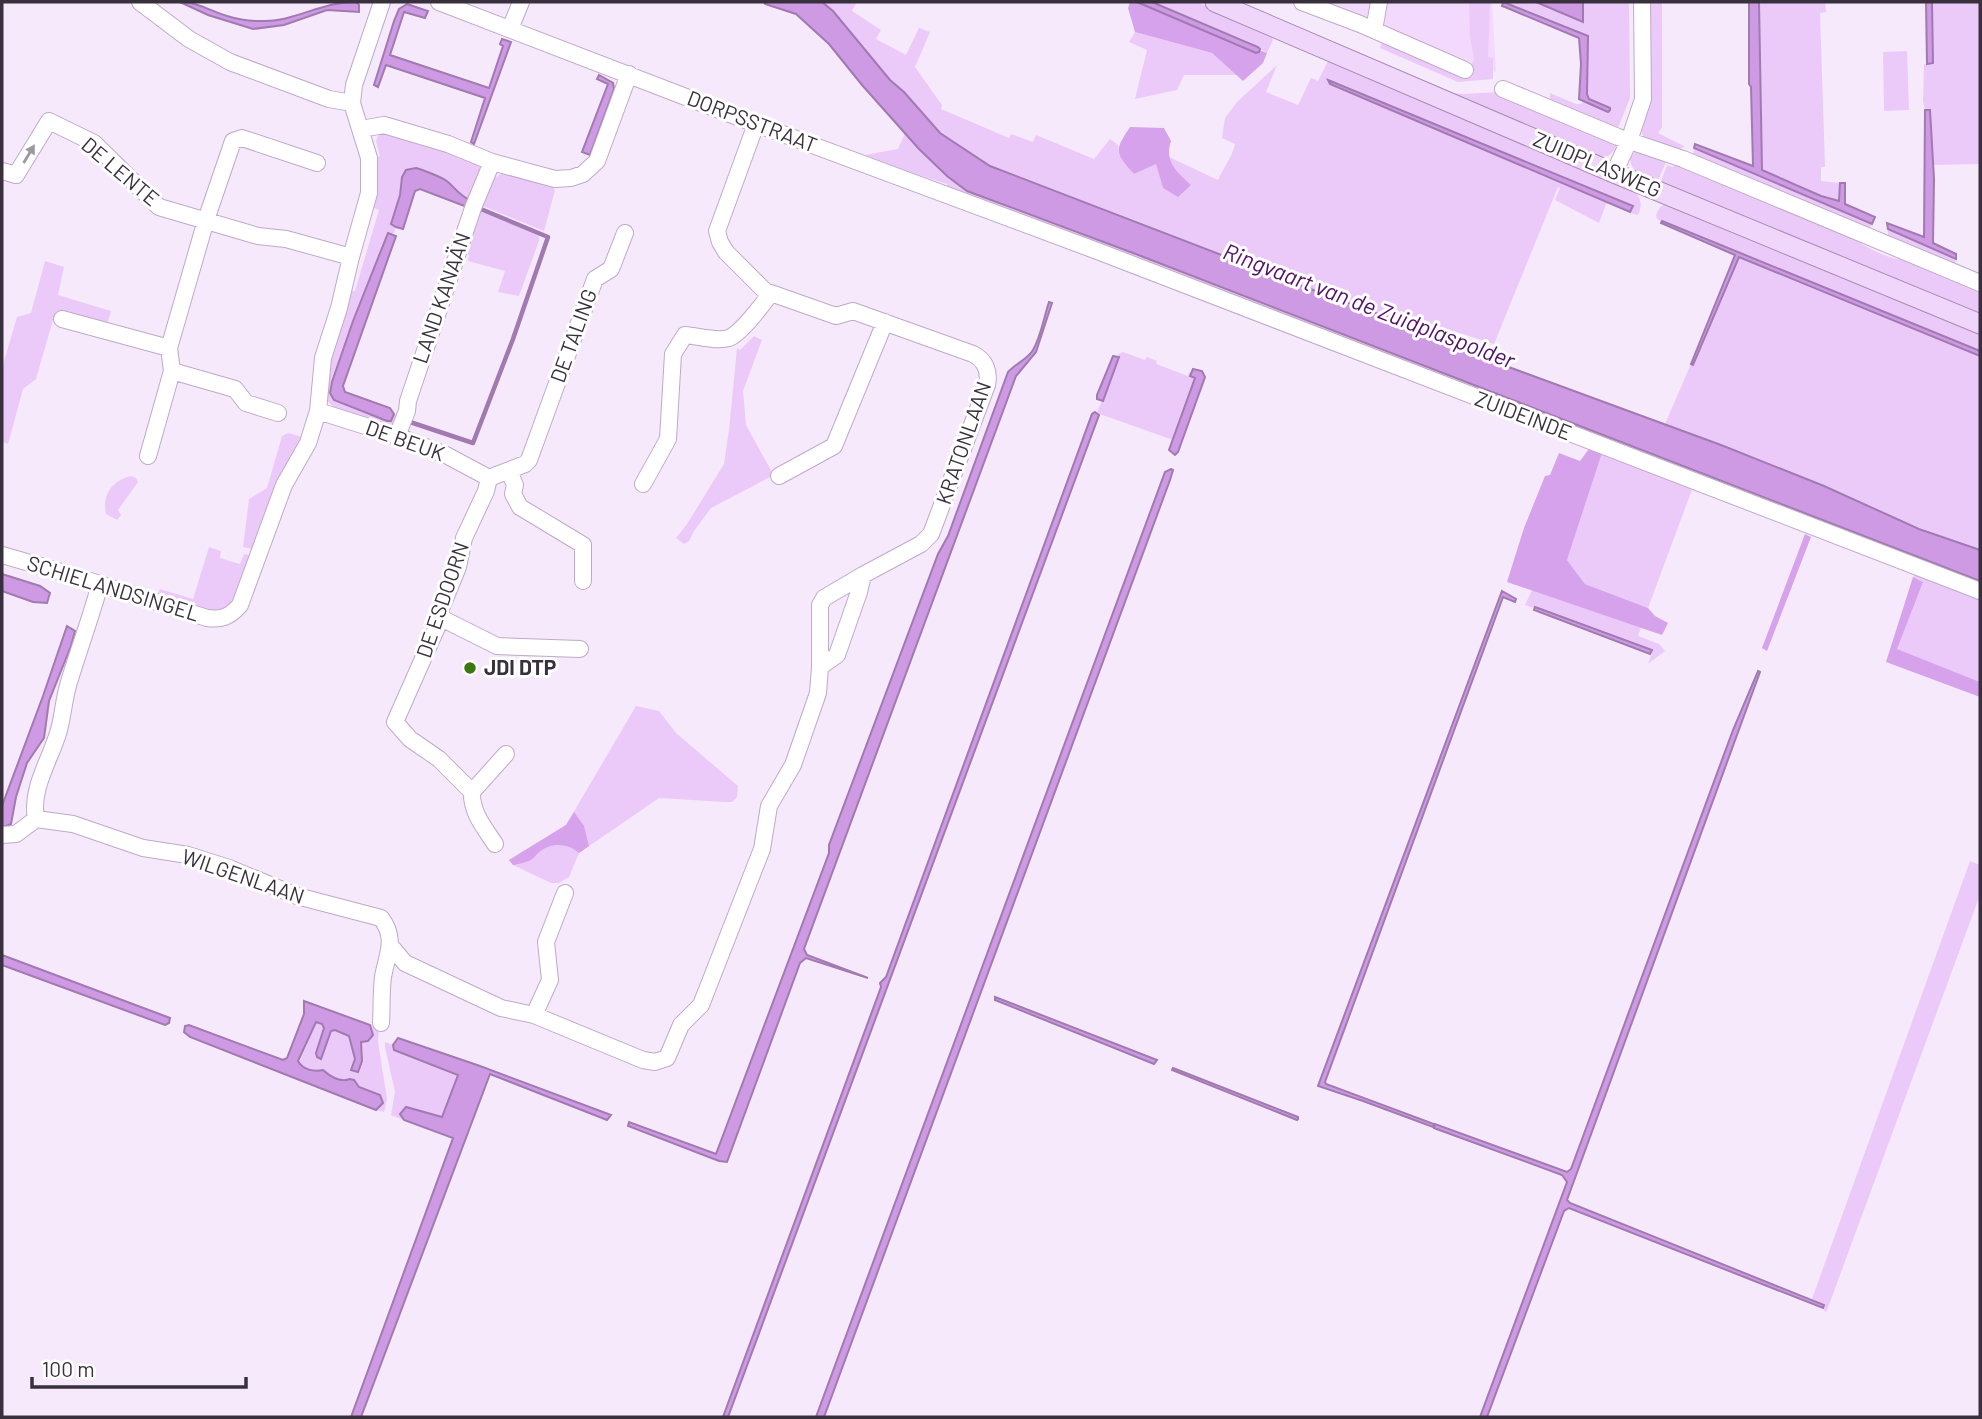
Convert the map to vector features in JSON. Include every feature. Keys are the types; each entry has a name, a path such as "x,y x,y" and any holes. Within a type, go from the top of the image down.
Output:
{"main road":[{"name":"ZUIDPLASWEG","path":"1215,2 1614,173 1980,324"}],"street":[{"path":"140,2 189,39 230,62 293,88 352,103"},
{"path":"318,411 323,358 369,193 369,158 352,103 354,85 382,2"},
{"name":"DORPSSTRAAT","path":"439,2 1065,240"},
{"path":"510,29 521,2"},
{"path":"1302,2 1465,70"},
{"path":"1374,30 1379,2"},
{"path":"1614,173 1629,141 1643,99 1643,2"},
{"path":"361,129 384,124 448,144 492,162 555,179 571,178 583,174 597,161 629,74"},
{"name":"ZUIDPLASWEG","path":"1503,89 1629,141 1683,159 1980,283"},
{"name":"DE LENTE","path":"2,171 16,175 49,121 94,143 159,207 258,236 286,239 351,257"},
{"name":"KRATONLAAN","path":"667,1058 681,1026 701,1005 762,849 769,806 793,765 818,693 821,667 820,605 824,598 922,544 931,534 988,381 985,365 977,356 853,311 836,316 765,291 726,252 717,231 756,124"},
{"path":"148,456 172,371 169,348 206,220 233,141 242,138 317,163"},
{"name":"LAND KANAÄN","path":"397,436 474,205 492,162"},
{"name":"DE TALING","path":"509,471 529,460 595,279 611,269 625,233"},
{"name":"ZUIDEINDE","path":"1065,240 1980,591"},
{"path":"643,484 668,439 673,354 685,335 721,339 731,337 759,310 771,293"},
{"path":"62,319 169,348"},
{"path":"779,477 834,446 885,322"},
{"path":"172,371 235,389 246,403 278,413"},
{"name":"DE BEUK","path":"318,411 446,455 489,478"},
{"name":"SCHIELANDSINGEL","path":"2,555 206,618 225,618 240,605 284,485 307,443 318,411"},
{"path":"489,478 509,471 515,485 513,494 520,507 583,545 583,581"},
{"name":"DE ESDOORN","path":"472,792 439,759 410,739 395,722 441,618 440,611 458,567 464,538 486,491 489,478"},
{"name":"KRATONLAAN","path":"821,667 837,655 863,575"},
{"path":"2,835 16,834 36,819 35,795 59,730 69,682 100,584"},
{"path":"441,618 497,646 580,649"},
{"path":"495,844 475,813 472,792 506,754"},
{"name":"WILGENLAAN","path":"36,819 73,824 143,848 188,855 229,868 297,896 381,918 389,929 390,945 405,963 501,1008 534,1015 643,1060 655,1062 667,1058"},
{"path":"534,1015 550,980 546,942 565,893"},
{"path":"381,1023 383,979 390,945"}],"shaded area":[{"path":"180,2 243,20 256,21 284,19 343,3 356,2 359,12 327,10 284,25 253,29 208,15"},
{"path":"764,2 822,2 833,11 890,80 940,133 990,166 1443,338 1487,359 1721,445 1824,486 1919,529 1980,550 1980,581 967,191 919,149 829,44 796,14"},
{"path":"822,2 857,2 852,11 881,30 876,39 906,55 919,28 930,32 915,67 942,105 941,109 1009,138 1011,134 1033,142 1036,135 1094,159 1110,139 1118,145 1119,154 1134,174 1156,163 1163,188 1190,185 1171,166 1169,157 1218,180 1235,144 1222,138 1225,118 1237,102 1277,65 1266,92 1298,105 1311,78 1318,81 1331,60 1633,189 1641,204 1638,215 1630,213 1633,206 1328,80 1330,84 1610,204 1606,204 1599,223 1555,200 1560,188 1558,187 1494,344 1444,328 1443,338 990,166 940,133 890,80 833,11"},
{"path":"1130,2 1137,2 1267,53 1263,63 1243,81 1212,53 1135,32 1128,8"},
{"path":"1137,2 1152,2 1258,47 1259,52 1256,53"},
{"path":"1152,2 1197,2 1270,34 1273,40 1267,53 1247,41"},
{"path":"1323,2 1492,2 1496,72"},
{"path":"1469,2 1490,2 1488,57 1493,58 1493,79 1458,82 1380,48 1382,42 1466,78 1474,59"},
{"path":"1503,2 1588,36 1587,94 1589,99 1610,108 1608,112 1579,99 1579,38 1502,6"},
{"path":"1505,2 1536,2 1583,21 1583,2 1629,2 1630,98 1618,128 1550,99 1550,93 1576,104 1584,101 1608,112 1609,108 1589,99 1587,94 1588,36"},
{"path":"1536,2 1583,2 1583,22"},
{"path":"1649,2 1662,2 1662,127 1658,133 1684,146 1677,153 1646,140 1641,132 1650,103"},
{"path":"1749,2 1759,2 1762,170 1839,201 1840,183 1845,183 1845,204 1875,217 1872,224 1694,148 1695,144 1753,166"},
{"path":"1759,2 1825,2 1826,12 1820,13 1825,167 1821,167 1821,181 1840,183 1840,202 1762,170"},
{"path":"1926,2 1932,2 1933,63 1927,64"},
{"path":"1932,2 1980,2 1980,164 1932,165 1930,111 1925,110 1923,101 1924,64 1933,63"},
{"path":"407,4 428,11 425,18 404,12 390,55 489,88 503,46 500,44 502,39 511,42 474,144 471,142 485,98 386,65 378,87 374,85 394,21 399,9"},
{"path":"1135,32 1212,53 1237,75 1184,75 1177,90 1135,99 1147,50 1129,42"},
{"path":"1335,42 1453,93 1499,92 1618,144 1617,148 1608,156 1595,157 1333,45"},
{"path":"1907,51 1909,110 1884,111 1883,52"},
{"path":"599,75 613,83 614,89 590,155 582,152 608,84 597,79"},
{"path":"1328,80 1633,206 1630,212 1330,84"},
{"path":"1925,110 1930,110 1934,179 1933,243 1956,254 1956,259 1888,229 1887,223 1924,237"},
{"path":"1130,127 1164,128 1171,141 1171,161 1191,185 1178,197 1163,188 1156,164 1134,174 1123,161 1119,147"},
{"path":"380,131 473,160 480,167 481,177 470,200 456,192 446,179 422,170 406,170 402,177 400,195 391,224 396,227 394,233 388,233 353,321 330,393 391,420 394,414 400,416 396,422 389,425 337,410 326,400 328,360 350,290 355,291 379,210 372,207 376,188 376,158 380,156 376,141"},
{"path":"905,133 947,176 967,191 1980,581 1980,586 1099,245 1075,233 946,188 947,184 865,155 898,149"},
{"path":"1694,148 1872,224 1869,230 1693,159"},
{"path":"1636,150 1666,162 1657,183 1633,168 1630,158"},
{"path":"1679,164 1846,232 1885,255 1897,259 1908,258 1980,288 1980,315 1660,184 1667,165 1672,167"},
{"path":"416,168 448,182 470,200 467,207 420,189 415,191 403,229 391,224 400,195 402,177 406,170"},
{"path":"505,172 552,186 555,190 544,231 478,204 492,179"},
{"path":"1665,204 1980,332 1980,351 1658,220 1656,216 1660,207"},
{"path":"478,210 539,235 519,296 498,292 505,271 468,261 467,254 474,234 470,232"},
{"path":"1662,221 1980,351 1980,356 1739,257 1693,365 1691,364 1735,255 1661,223"},
{"path":"1888,229 1956,259 1954,266 1888,241"},
{"path":"388,233 396,236 343,386 345,392 390,408 394,414 391,421 334,400 330,393 353,321"},
{"path":"1739,257 1980,356 1980,550 1665,424"},
{"path":"45,261 64,267 58,295 111,311 106,328 62,316 53,320 36,379 23,389 8,444 2,442 2,368 17,317 31,313"},
{"path":"1049,302 1052,303 1036,352 1016,376 804,949 807,955 868,978 806,958 800,963 727,1162 628,1126 629,1122 716,1154 829,853 829,845 1008,372 1033,350"},
{"path":"754,336 762,340 743,391 746,425 773,474 711,508 689,541 684,544 676,538 724,464 737,348 740,350"},
{"path":"1123,352 1145,360 1147,357 1157,361 1156,364 1188,376 1189,372 1195,378 1173,440 1097,413 1118,354"},
{"path":"1113,356 1119,357 1103,401 1097,399 1097,395"},
{"path":"1193,369 1202,371 1205,377 1175,455 1169,450 1195,378 1190,376"},
{"path":"1095,412 1099,415 728,1417 723,1417 881,987 880,983 886,977 1092,414"},
{"path":"288,433 302,437 282,470 252,549 243,547 249,499 267,488 282,436"},
{"path":"1589,449 1602,453 1567,560 1585,584 1648,608 1655,616 1668,623 1662,635 1507,582 1524,528 1545,476 1550,475 1559,453 1580,461"},
{"path":"1602,453 1693,487 1648,608 1585,584 1567,560"},
{"path":"1171,469 1170,480 824,1417 816,1417 1165,472"},
{"path":"131,476 138,482 118,510 121,515 117,520 106,514 107,495 119,481"},
{"path":"1805,534 1811,537 1767,651 1762,648"},
{"path":"209,547 221,551 220,558 240,564 244,554 250,555 235,598 230,604 211,611 158,594 160,589 193,599"},
{"path":"1917,573 1980,597 1980,682 1896,649 1923,582 1913,577"},
{"path":"2,574 40,586 50,593 47,603 33,602 2,591"},
{"path":"1913,577 1923,582 1897,649 1980,682 1980,697 1886,662"},
{"path":"1532,590 1641,627 1638,636 1659,644 1665,651 1648,664 1651,650 1525,605"},
{"path":"1502,591 1516,599 1515,602 1503,597 1325,1082 1434,1124 1433,1127 1318,1086"},
{"path":"1535,607 1652,650 1650,654 1534,610"},
{"path":"67,626 75,631 49,701 44,738 27,763 11,824 4,827 2,806"},
{"path":"1758,671 1760,672 1567,1200 1824,1305 1823,1308 1569,1208 1564,1211 1487,1417 1480,1417 1567,1182 1562,1175 1434,1128 1435,1124 1567,1172 1571,1169 1733,730"},
{"path":"636,706 659,711 676,733 738,786 737,797 732,802 659,798 579,853 569,877 559,883 551,883 513,865 509,860 566,825"},
{"path":"574,812 584,826 589,846 579,853 566,846 551,846 529,861 513,865 509,860 566,825"},
{"path":"1970,861 1980,865 1980,895 1826,1313 1824,1305 1812,1299"},
{"path":"2,955 170,1018 169,1023 165,1025 2,965"},
{"path":"995,997 1157,1060 1154,1064 995,1000"},
{"path":"304,1001 370,1025 373,1035 368,1041 361,1042 362,1061 358,1072 351,1070 355,1059 349,1036 335,1030 331,1031 321,1059 317,1057 324,1028 316,1022 298,1061 309,1070 323,1070 339,1080 354,1080 359,1087 380,1095 383,1103 376,1110 190,1037 184,1032 185,1026 189,1025 283,1060 287,1058 304,1014"},
{"path":"316,1022 324,1028 316,1053 321,1059 331,1031 334,1030 349,1036 355,1059 362,1061 361,1042 373,1030 370,1025 379,1024 378,1042 387,1099 384,1112 376,1110 383,1103 380,1095 359,1087 350,1079 344,1081 323,1070 310,1070 299,1063"},
{"path":"398,1038 611,1115 607,1120 490,1074 361,1417 351,1417 453,1138 404,1120 400,1114 406,1107 442,1117 458,1075 394,1050 393,1045"},
{"path":"385,1042 393,1045 395,1050 458,1075 442,1117 406,1107 401,1114 404,1120 391,1115 395,1092"},
{"path":"1173,1068 1298,1117 1298,1119 1172,1070"}],"waterway":[{"path":"410,422 473,443 548,237 476,207"}],"place":[{"name":"JDI DTP","path":"470,668"}],"water label":[{"name":"Ringvaart van de Zuidplaspolder","path":"1369,306"}]}
